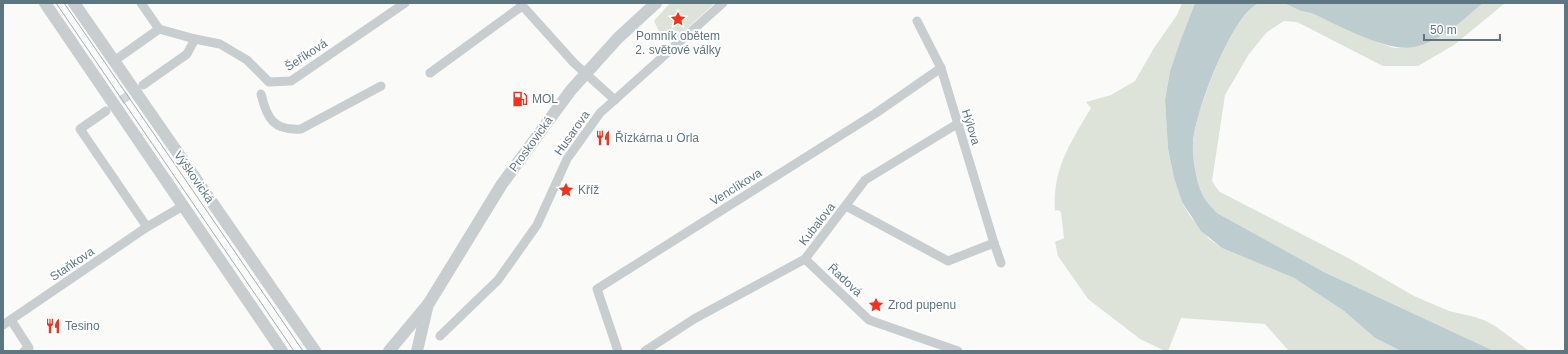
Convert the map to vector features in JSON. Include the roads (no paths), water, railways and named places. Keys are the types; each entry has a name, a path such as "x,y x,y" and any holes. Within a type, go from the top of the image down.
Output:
{"street":[{"name":"Výškovická","path":"45,3 282,351"},
{"name":"Výškovická","path":"74,3 315,351"},
{"path":"114,61 159,29 141,3"},
{"name":"Šeříková","path":"159,29 220,44 247,60 269,82 291,81 405,3"},
{"name":"Proskovická","path":"429,302 502,184 571,90 618,38 656,3"},
{"name":"Husarova","path":"440,336 498,280 538,226 567,159 600,113 723,3"},
{"path":"430,73 521,4 574,63 614,100"},
{"name":"Hýlova","path":"917,21 941,68 1001,263"},
{"path":"143,85 187,54 195,39"},
{"name":"Venclíkova","path":"618,351 597,289 876,113 941,68"},
{"path":"261,94 269,117 279,127 288,130 301,129 382,86"},
{"path":"106,111 80,129 147,226 183,206"},
{"name":"Kubalova","path":"645,351 694,319 805,259 865,180 957,124"},
{"path":"846,206 948,261 994,243"},
{"name":"Staňkova","path":"3,325 147,226"},
{"name":"Řadová","path":"805,259 869,320 958,351"},
{"path":"388,351 429,302"},
{"path":"417,351 429,302"},
{"path":"11,320 29,348 24,351"}],"tunnel":[{"path":"110,108 139,88"}],"tram line":[{"path":"56,3 294,351"},
{"path":"64,3 303,351"}],"place":[{"name":"Pomník obětem 2. světové války","path":"678,19"},
{"name":"MOL","path":"520,99"},
{"name":"Řízkárna u Orla","path":"603,138"},
{"name":"Kříž","path":"566,190"},
{"name":"Zrod pupenu","path":"876,305"},
{"name":"Tesino","path":"53,326"}]}
